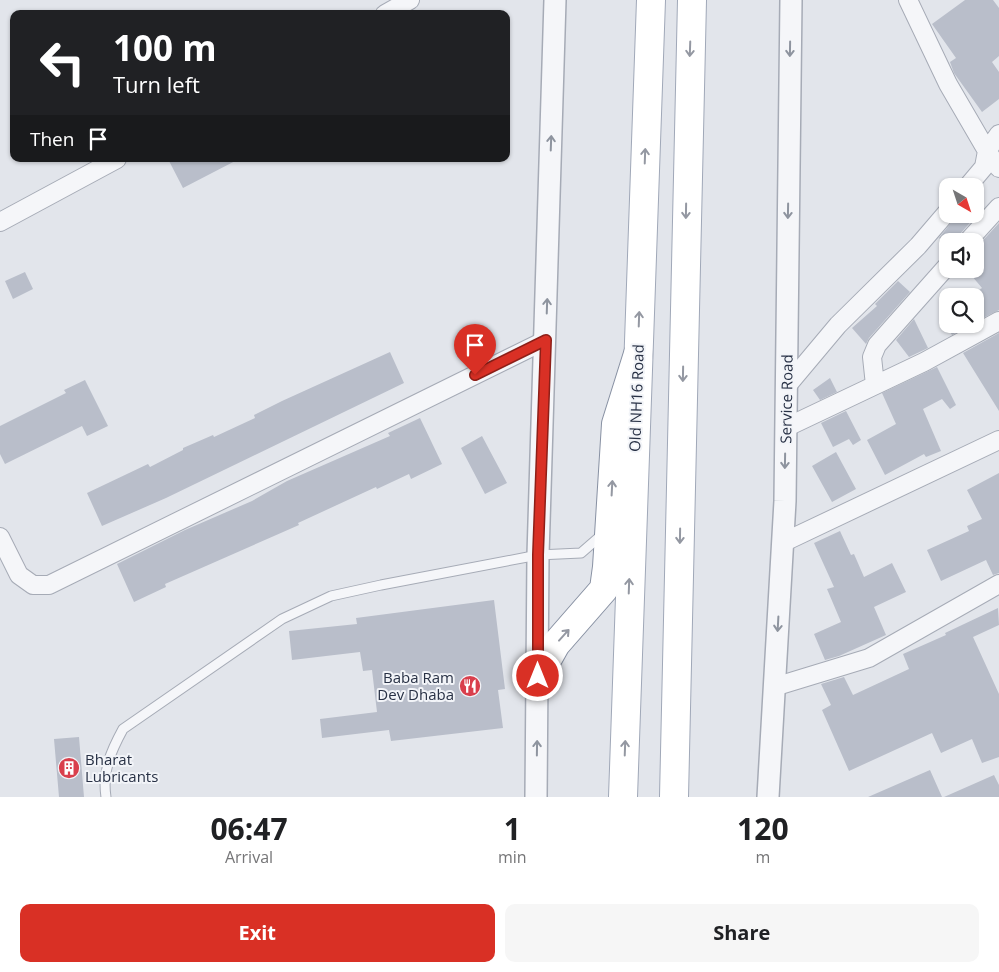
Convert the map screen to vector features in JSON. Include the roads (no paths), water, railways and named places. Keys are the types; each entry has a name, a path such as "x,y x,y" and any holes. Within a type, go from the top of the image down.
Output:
{"main road":[{"name":"Old NH16 Road","path":"623,797 651,0"},
{"path":"674,797 692,0"},
{"path":"538,676 556,644 604,589 610,528 616,424 638,354"}],"street":[{"path":"392,10 410,0"},
{"path":"536,797 538,555 555,0"},
{"name":"Service Road","path":"768,797 782,543 791,0"},
{"path":"908,0 948,84 999,168"},
{"path":"975,178 984,167 987,151 999,134"},
{"path":"0,222 111,162"},
{"path":"975,233 999,207"},
{"path":"786,386 838,325 918,246 939,222"},
{"path":"875,385 872,357 877,345 939,275"},
{"path":"785,428 924,362 999,321"},
{"path":"0,537 19,575 33,585 50,585 546,340"},
{"path":"782,543 999,440"},
{"path":"774,687 869,658 999,584"}],"lane":[{"path":"106,797 104,784 110,754 123,729 282,619 331,596 538,555 581,553 610,528"}],"place":[{"name":"Baba Ram Dev Dhaba","path":"470,686"},
{"name":"Bharat Lubricants","path":"69,768"}]}
